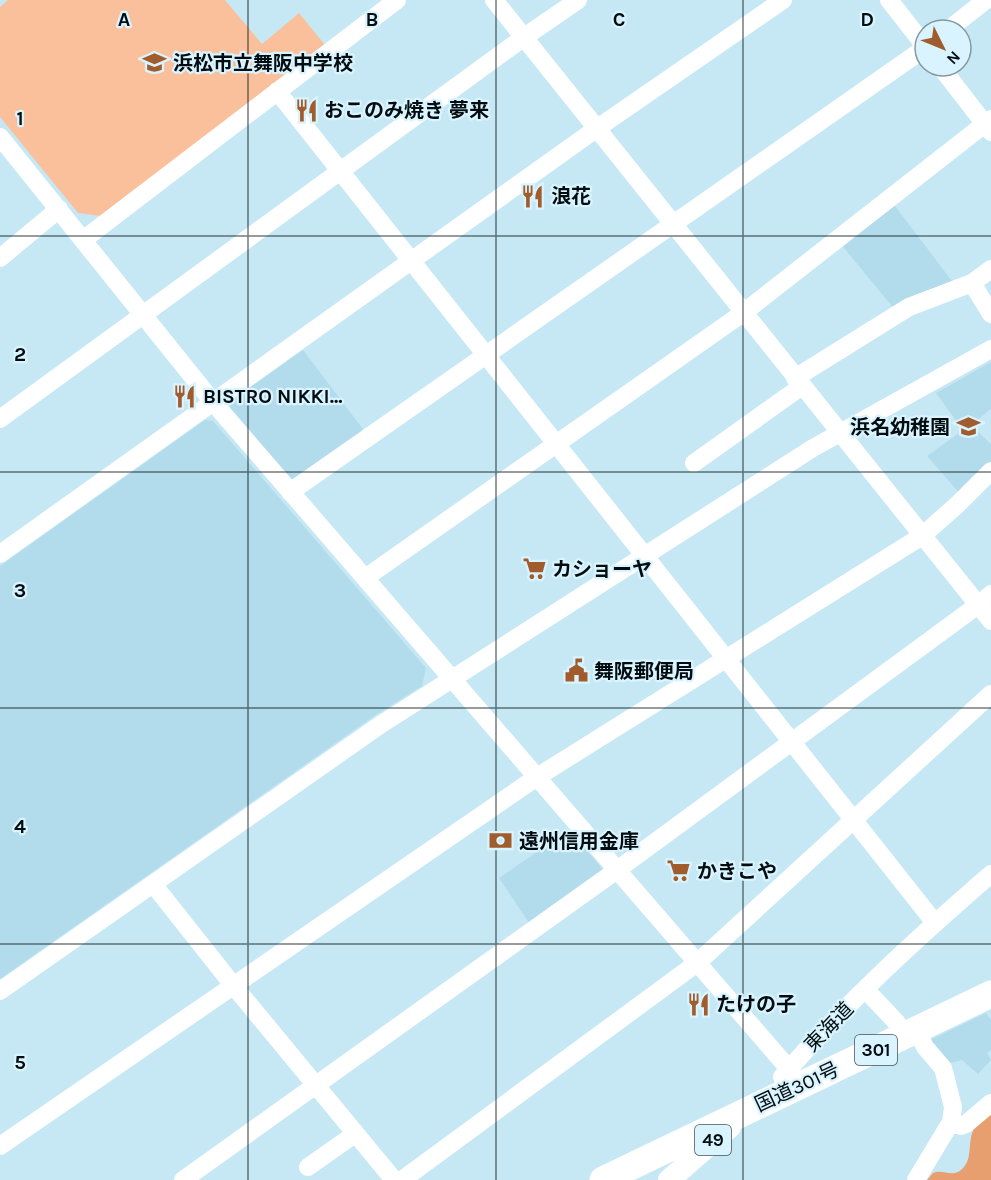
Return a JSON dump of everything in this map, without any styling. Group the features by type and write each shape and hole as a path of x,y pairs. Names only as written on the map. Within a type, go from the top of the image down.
{"highway":[{"name":"国道301号","path":"603,1180 760,1104 793,1078 907,1027 991,994"}],"main road":[{"name":"49","path":"669,1180 715,1138 760,1104"}],"street":[{"path":"83,240 397,0"},
{"path":"494,0 922,536 985,599 991,621"},
{"path":"0,419 578,0"},
{"path":"0,554 596,129 783,0"},
{"path":"889,0 913,31"},
{"path":"963,18 986,0"},
{"path":"290,492 913,55"},
{"path":"365,578 743,313 989,125 950,78"},
{"path":"277,92 935,923"},
{"path":"0,137 213,402 697,963 793,1078"},
{"path":"0,258 58,209"},
{"path":"694,463 799,382 909,308 972,284 991,269"},
{"path":"972,284 991,314"},
{"path":"0,991 380,725 813,448 991,349"},
{"path":"0,1146 537,777 922,536 991,471"},
{"path":"183,1180 617,870 985,599"},
{"path":"402,1180 697,963 991,694"},
{"name":"東海道","path":"793,1078 816,1038 935,923 991,874"},
{"path":"153,884 233,986 394,1180"},
{"path":"866,989 907,1027 943,1068 953,1107 951,1122 916,1180"},
{"path":"951,1122 961,1126 966,1124 991,1103"},
{"path":"308,1167 356,1134"}],"shaded area":[{"name":"浜松市立舞阪中学校","path":"8,0 225,0 262,44 299,13 325,45 101,216 78,213 0,117 0,7"},
{"path":"892,202 955,285 895,310 840,243"},
{"path":"303,350 366,433 295,483 230,408 231,401"},
{"name":"浜名幼稚園","path":"991,362 991,409 971,425 991,444 991,464 961,495 927,456 963,430 936,393"},
{"path":"205,420 213,421 426,668 422,686 374,716 0,979 0,566"},
{"path":"569,830 606,873 531,926 499,878"},
{"path":"986,1013 991,1020 991,1050 987,1053 991,1060 978,1074 962,1060 946,1064 930,1040"},
{"path":"991,1109 991,1180 927,1180 933,1173 956,1173 964,1167 968,1159 974,1128"}],"place":[{"name":"浜松市立舞阪中学校","path":"155,63"},
{"name":"おこのみ焼き 夢来","path":"306,110"},
{"name":"浪花","path":"533,196"},
{"name":"BISTRO NIKKI...","path":"185,396"},
{"name":"浜名幼稚園","path":"968,427"},
{"name":"カショーヤ","path":"534,569"},
{"name":"舞阪郵便局","path":"576,671"},
{"name":"遠州信用金庫","path":"501,841"},
{"name":"かきこや","path":"679,871"},
{"name":"たけの子","path":"698,1004"}]}
